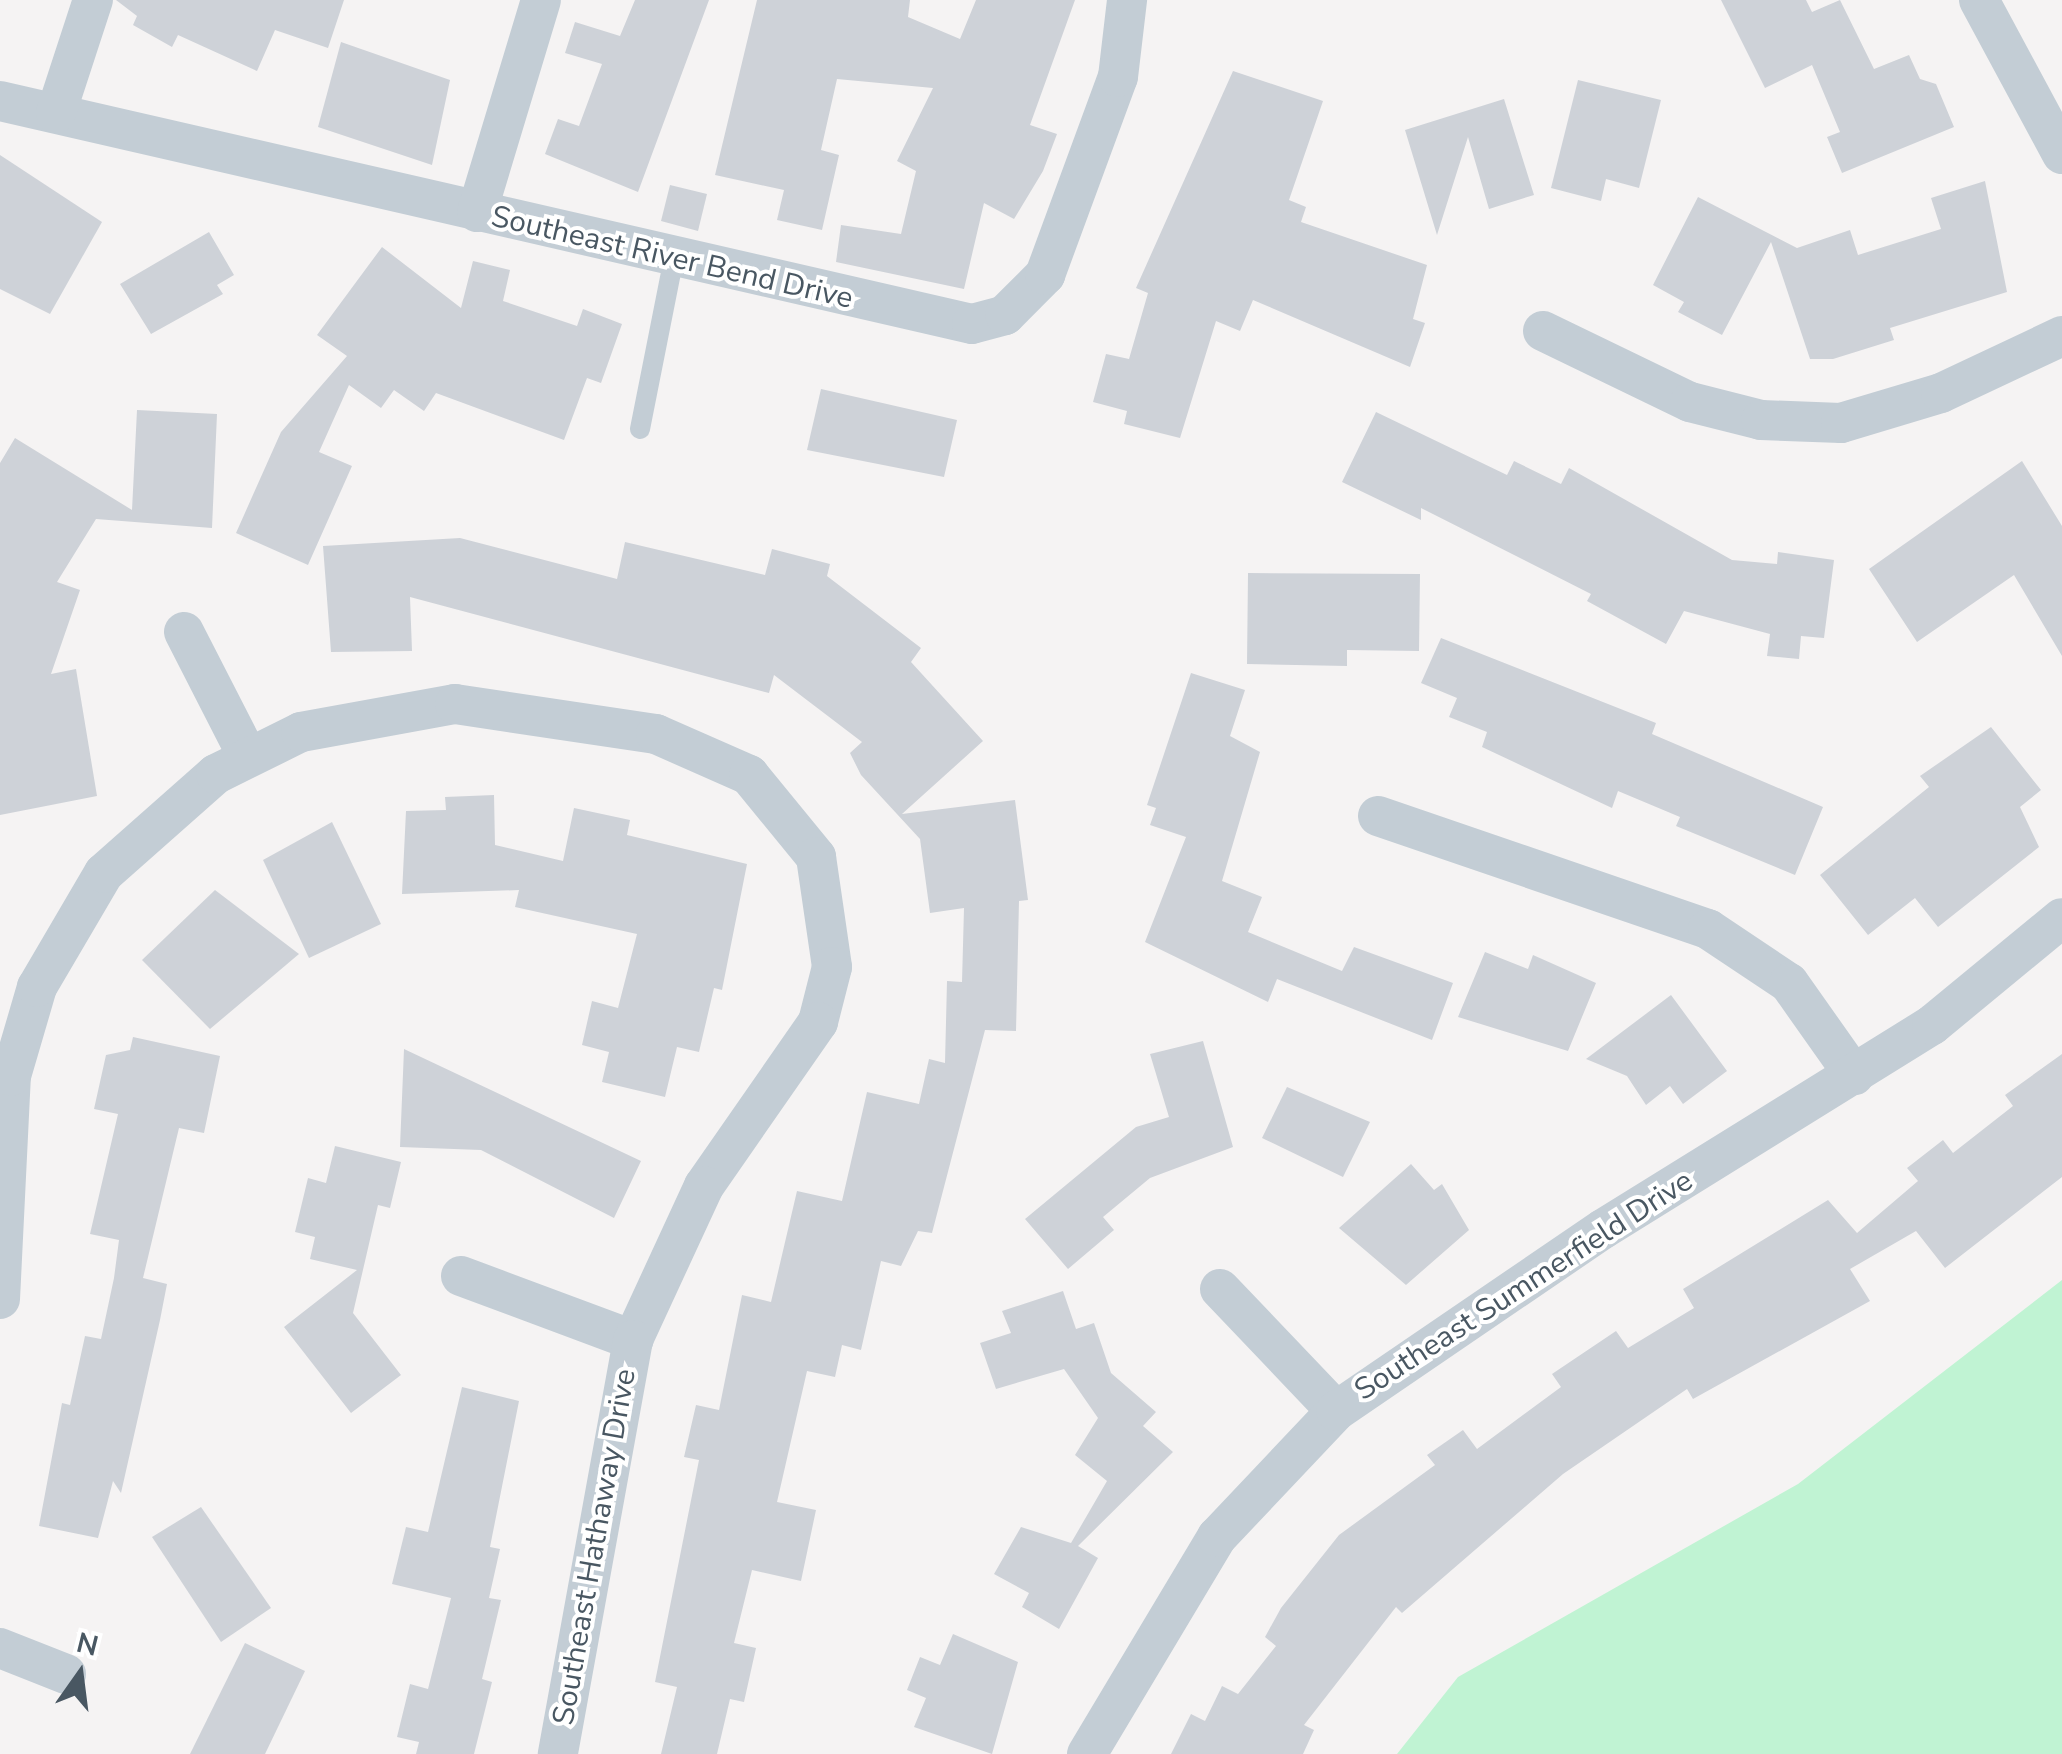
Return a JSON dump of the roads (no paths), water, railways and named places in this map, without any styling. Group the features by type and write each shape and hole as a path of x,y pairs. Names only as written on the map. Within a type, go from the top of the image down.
{"street":[{"path":"56,113 92,0"},
{"path":"477,212 541,0"},
{"name":"Southeast River Bend Drive","path":"0,101 958,324 1005,315 1045,275 1118,77 1127,0"},
{"path":"1979,0 2062,154"},
{"path":"1542,331 1690,402 1761,420 1842,423 1941,393 2062,336"},
{"path":"184,632 247,755"},
{"name":"Southeast Hathaway Drive","path":"0,1299 12,1076 37,987 104,873 160,816 247,755 380,712 480,704 687,745 750,775 788,812 816,857 833,930 818,1022 704,1186 633,1340 558,1754"},
{"path":"1378,816 1708,929 1789,983 1854,1074"},
{"name":"Southeast Summerfield Drive","path":"1087,1754 1217,1537 1336,1411 1603,1229 1932,1025 2062,918"},
{"name":"Southeast Hathaway Drive","path":"461,1276 633,1340"},
{"path":"1220,1289 1336,1411"},
{"path":"0,1648 66,1674"}],"lane":[{"path":"640,428 674,258"}]}
